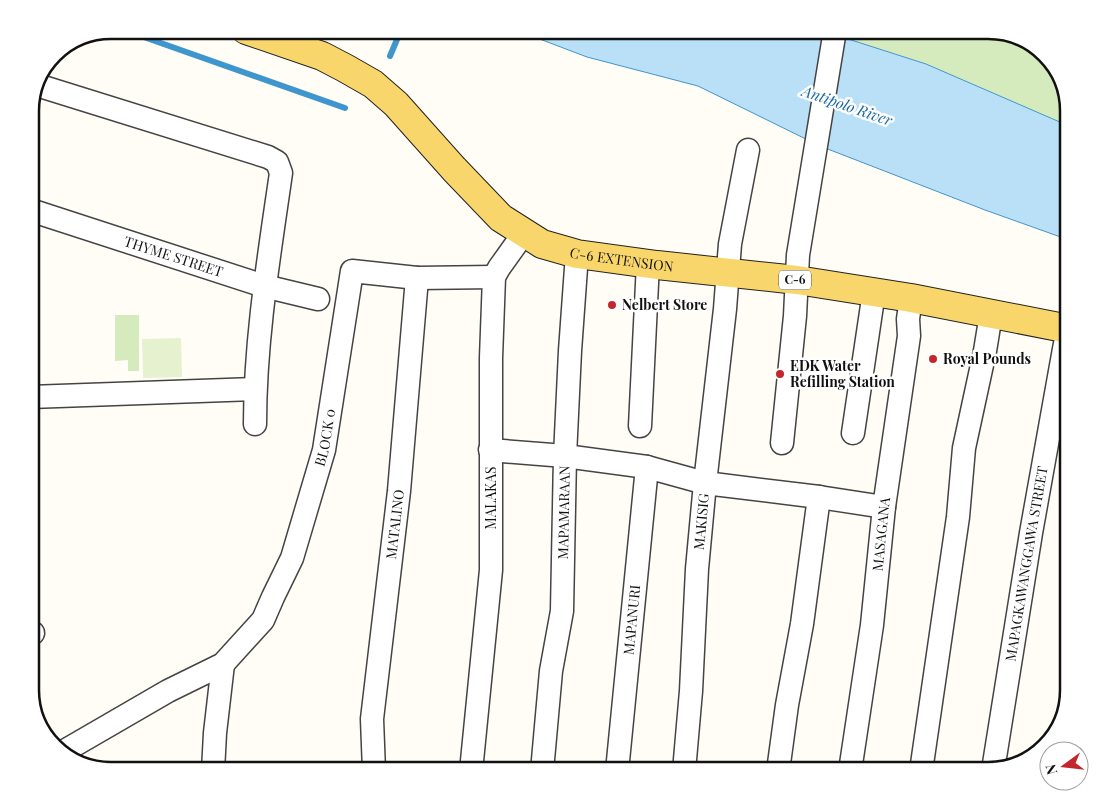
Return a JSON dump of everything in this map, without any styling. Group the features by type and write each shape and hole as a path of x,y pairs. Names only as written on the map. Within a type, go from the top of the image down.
{"main road":[{"name":"C-6 EXTENSION","path":"272,39 322,56 373,84 396,104 501,218 542,244 577,254 797,280 874,292 1060,327"}],"street":[{"path":"782,443 795,316 798,255 833,39"},
{"path":"43,87 268,157 277,162 281,173 264,286 255,389 255,424"},
{"name":"MAKISIG","path":"685,762 691,691 697,569 705,482 725,309 730,244 748,150"},
{"name":"THYME STREET","path":"39,213 264,286 318,299"},
{"path":"417,278 494,277 524,234"},
{"name":"MAPAMARAAN","path":"543,762 550,670 562,611 565,456 577,254"},
{"path":"640,426 648,263"},
{"name":"BLOCK 0","path":"223,664 263,620 292,558 324,450 352,272 417,278"},
{"name":"MALAKAS","path":"472,762 491,570 490,450 494,277"},
{"name":"MATALINO","path":"374,762 372,719 399,491 417,278"},
{"path":"853,432 874,292"},
{"name":"MASAGANA","path":"851,762 872,625 884,507 909,336 908,319 911,298"},
{"path":"922,762 958,515 964,448 991,314"},
{"name":"MAPAGKAWANGGAWA STREET","path":"993,762 1060,370"},
{"path":"39,397 255,389"},
{"path":"490,450 565,456 647,467 705,482 884,507"},
{"name":"MAPANURI","path":"617,762 647,467"},
{"path":"779,762 786,705 802,624 819,497"},
{"path":"68,748 168,691 223,664"},
{"path":"213,762 223,664"}],"green space":[{"path":"848,39 988,39 1002,40 1024,48 1039,60 1053,79 1060,102 1060,122 926,64"},
{"path":"115,315 139,315 139,371 128,371 128,360 115,361"},
{"path":"181,338 182,377 143,378 142,339"}],"water":[{"name":"Antipolo River","path":"540,39 848,39 926,64 1060,122 1060,237 820,146 698,86 587,57"}],"waterway":[{"path":"150,39 345,108"},
{"path":"390,56 397,39"}],"place":[{"name":"Nelbert Store","path":"612,305"},
{"name":"Royal Pounds","path":"933,359"},
{"name":"EDK Water Refilling Station","path":"780,374"}]}
